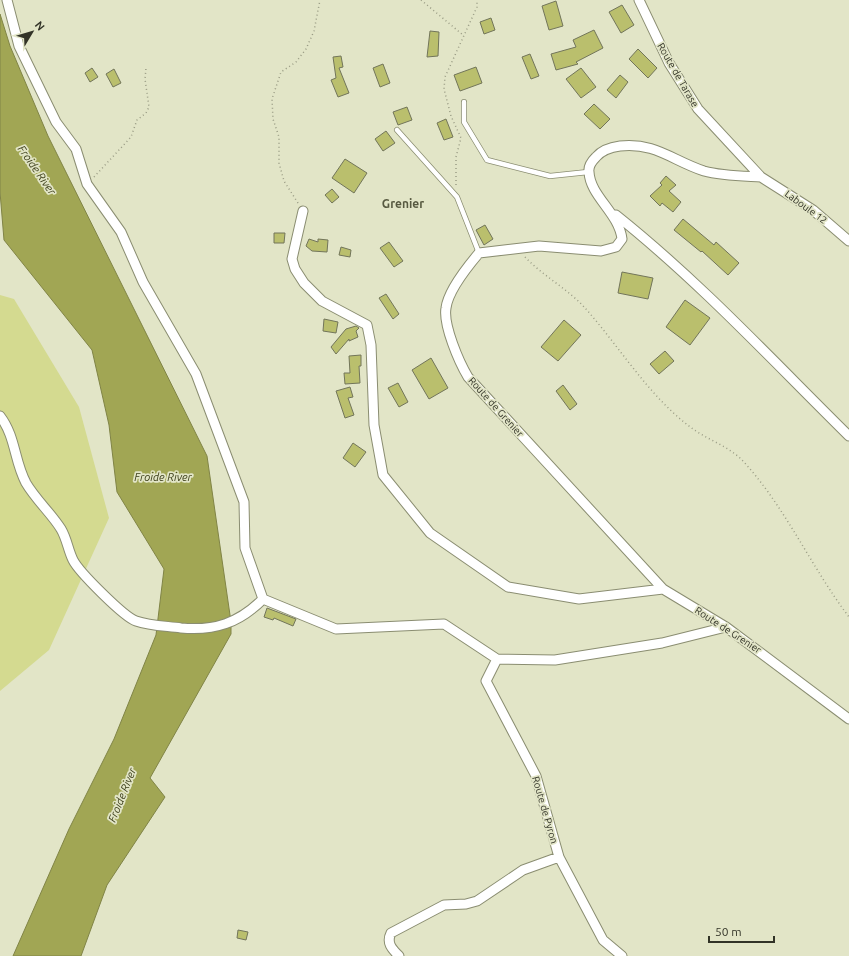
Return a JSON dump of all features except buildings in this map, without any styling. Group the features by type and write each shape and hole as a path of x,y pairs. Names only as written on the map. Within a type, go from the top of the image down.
{"street":[{"path":"7,0 19,46 56,122 76,149 87,184 121,232 143,282 196,374 244,502 245,548 263,599 336,629 444,624 497,659 555,660 662,643 726,627"},
{"name":"Route de Tarase","path":"639,0 669,62 698,109 761,177"},
{"path":"479,253 501,252 518,248 539,246 602,252 616,247 622,239 621,232 618,224 591,184 588,172 590,163 599,153 612,147 627,145 646,146 704,171 730,175 761,177"},
{"name":"Laboule 12","path":"761,177 813,210 849,241"},
{"path":"608,209 661,251 736,322 849,436"},
{"path":"303,211 292,258 295,269 304,283 322,301 368,325 371,345 374,425 383,474 430,533 508,587 579,599 663,589"},
{"name":"Route de Grenier","path":"479,253 462,275 446,307 446,318 459,361 468,377 663,589 726,627 849,719"},
{"path":"0,416 9,427 17,458 26,483 61,529 74,562 115,607 135,621 200,629 231,622 250,612 263,599"},
{"name":"Route de Pyron","path":"497,659 486,681 536,776 559,857 603,940 622,956"},
{"path":"399,956 390,947 388,938 391,933 444,905 466,904 477,901 523,870 559,857"}],"lane":[{"path":"464,102 464,122 487,160 550,176 588,172"},
{"path":"397,130 457,197 479,253"}],"path":[{"path":"303,211 284,181 279,163 278,137 273,119 272,99 281,72 296,62 306,49 314,31 320,0"},
{"path":"421,0 463,35"},
{"path":"457,197 456,157 461,138 451,116 444,89 445,78 463,35 477,7 477,0"},
{"path":"87,184 131,137 137,120 146,114 149,107 145,79 146,68"},
{"path":"518,248 527,259 584,307 661,400 689,426 719,443 741,459 762,486 814,567 849,617"}],"shaded area":[{"path":"0,295 14,299 79,407 109,518 49,650 0,691"}],"water":[{"name":"Froide River","path":"0,14 10,46 48,136 207,456 231,622 231,634 150,778 165,797 107,885 81,956 13,956 69,829 114,739 156,635 164,569 117,492 109,425 92,350 4,240 0,192"}],"district":[{"name":"Grenier","path":"403,203"}]}
